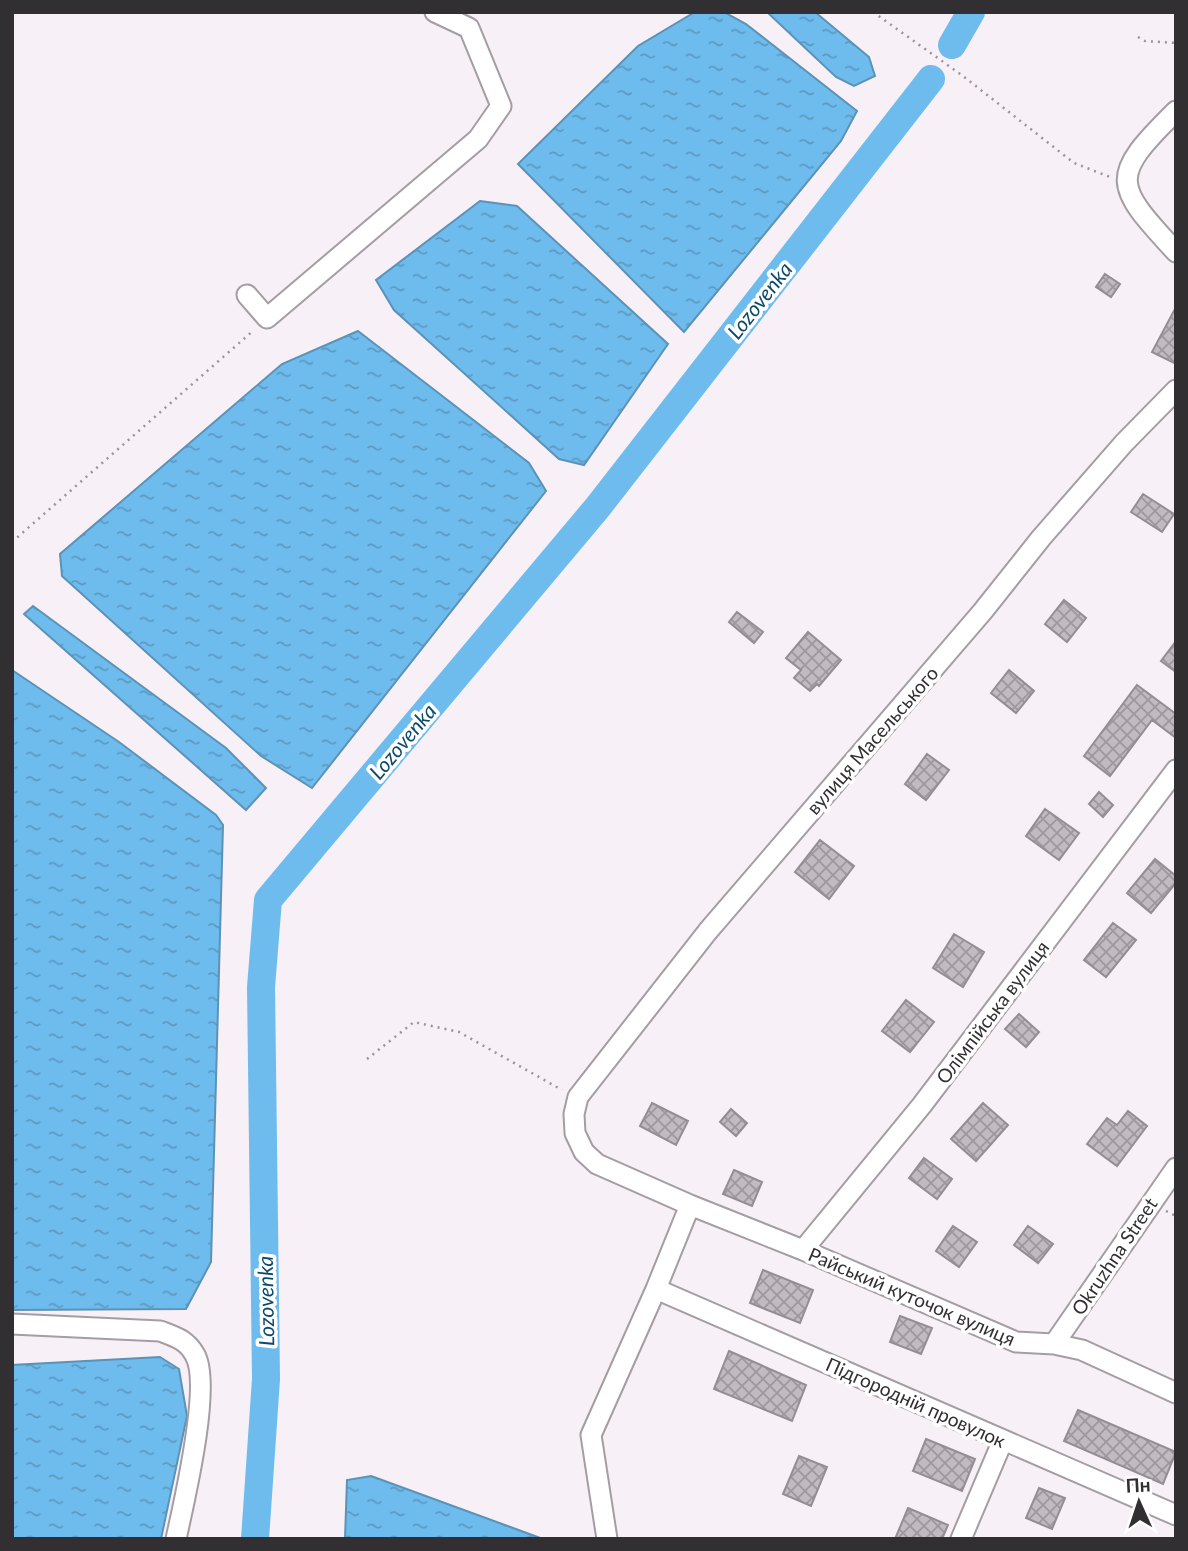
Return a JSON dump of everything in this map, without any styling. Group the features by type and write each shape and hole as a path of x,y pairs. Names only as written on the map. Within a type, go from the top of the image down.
{"street":[{"path":"247,295 267,318 478,139 501,106 469,28 435,12"},
{"path":"1176,111 1142,144 1126,173 1126,186 1130,197 1176,252"},
{"name":"вулиця Масельського","path":"578,1097 708,931 983,611 1041,538 1124,443 1176,390"},
{"name":"Олімпійська вулиця","path":"803,1250 922,1105 1176,769"},
{"name":"Райський куточок вулиця","path":"578,1097 574,1114 575,1133 584,1152 597,1164 1016,1342 1054,1344 1082,1350 1176,1393"},
{"name":"Okruzhna Street","path":"1054,1344 1176,1168"},
{"path":"607,1539 591,1435 690,1205"},
{"name":"Підгородній провулок","path":"656,1289 1176,1515"},
{"path":"12,1324 160,1331 184,1340 197,1357 202,1381 192,1460 176,1539"},
{"path":"961,1539 1003,1440"}],"path":[{"path":"873,12 963,76 1074,163 1126,186"},
{"path":"1138,37 1145,41 1176,43"},
{"path":"12,542 267,318"},
{"path":"367,1059 414,1022 459,1032 578,1097"}],"water":[{"path":"695,12 724,12 746,24 857,111 841,141 684,332 518,164 638,46"},
{"path":"767,12 815,12 869,57 875,76 854,86 836,77"},
{"path":"480,201 517,206 668,344 584,465 559,459 394,310 376,280"},
{"path":"358,331 529,463 546,491 312,788 261,756 62,576 60,554 282,364"},
{"path":"33,606 226,748 266,788 246,810 24,614"},
{"path":"12,670 119,742 216,815 223,825 211,1262 186,1309 12,1310"},
{"path":"160,1357 179,1369 187,1416 161,1539 12,1539 12,1365"},
{"path":"371,1476 543,1539 345,1539 347,1480"}],"building":[{"path":"1105,274 1120,284 1111,297 1096,287"},
{"path":"1176,307 1176,364 1152,352"},
{"path":"1143,494 1174,514 1162,532 1131,512"},
{"path":"1064,600 1086,618 1067,642 1045,624"},
{"path":"737,612 763,632 754,643 729,622"},
{"path":"808,632 841,660 819,686 817,684 810,691 794,678 801,670 786,658"},
{"path":"1176,641 1176,672 1161,661"},
{"path":"1009,670 1034,691 1016,713 991,693"},
{"path":"1137,685 1176,714 1176,738 1152,720 1110,776 1084,756"},
{"path":"927,754 949,770 926,800 905,784"},
{"path":"1099,792 1113,805 1103,817 1089,804"},
{"path":"1045,809 1079,833 1059,860 1026,836"},
{"path":"820,840 854,866 829,899 795,872"},
{"path":"1155,859 1176,876 1176,883 1151,913 1127,893"},
{"path":"1113,923 1136,940 1106,977 1084,960"},
{"path":"954,934 984,952 963,987 933,968"},
{"path":"906,1000 934,1022 910,1052 882,1031"},
{"path":"1019,1014 1039,1032 1026,1047 1005,1029"},
{"path":"652,1103 688,1121 676,1145 640,1126"},
{"path":"983,1103 1008,1125 976,1161 951,1139"},
{"path":"731,1109 747,1123 736,1136 720,1122"},
{"path":"1128,1111 1147,1126 1117,1166 1087,1144 1107,1118 1117,1125"},
{"path":"924,1158 952,1179 937,1199 909,1178"},
{"path":"734,1170 762,1182 752,1206 723,1194"},
{"path":"953,1226 977,1242 959,1267 936,1251"},
{"path":"1028,1226 1053,1244 1038,1263 1014,1245"},
{"path":"763,1270 813,1290 800,1323 750,1303"},
{"path":"900,1316 932,1328 921,1354 890,1342"},
{"path":"729,1351 806,1385 792,1421 714,1389"},
{"path":"1078,1410 1176,1452 1163,1484 1064,1441"},
{"path":"926,1439 975,1459 962,1491 913,1471"},
{"path":"799,1456 827,1467 811,1506 783,1494"},
{"path":"1039,1488 1065,1498 1052,1529 1026,1518"},
{"path":"908,1508 948,1525 942,1539 895,1539"}],"waterway":[{"name":"Lozovenka","path":"952,45 971,12"},
{"name":"Lozovenka","path":"255,1539 266,1379 261,987 268,900 597,508 931,79"}]}
